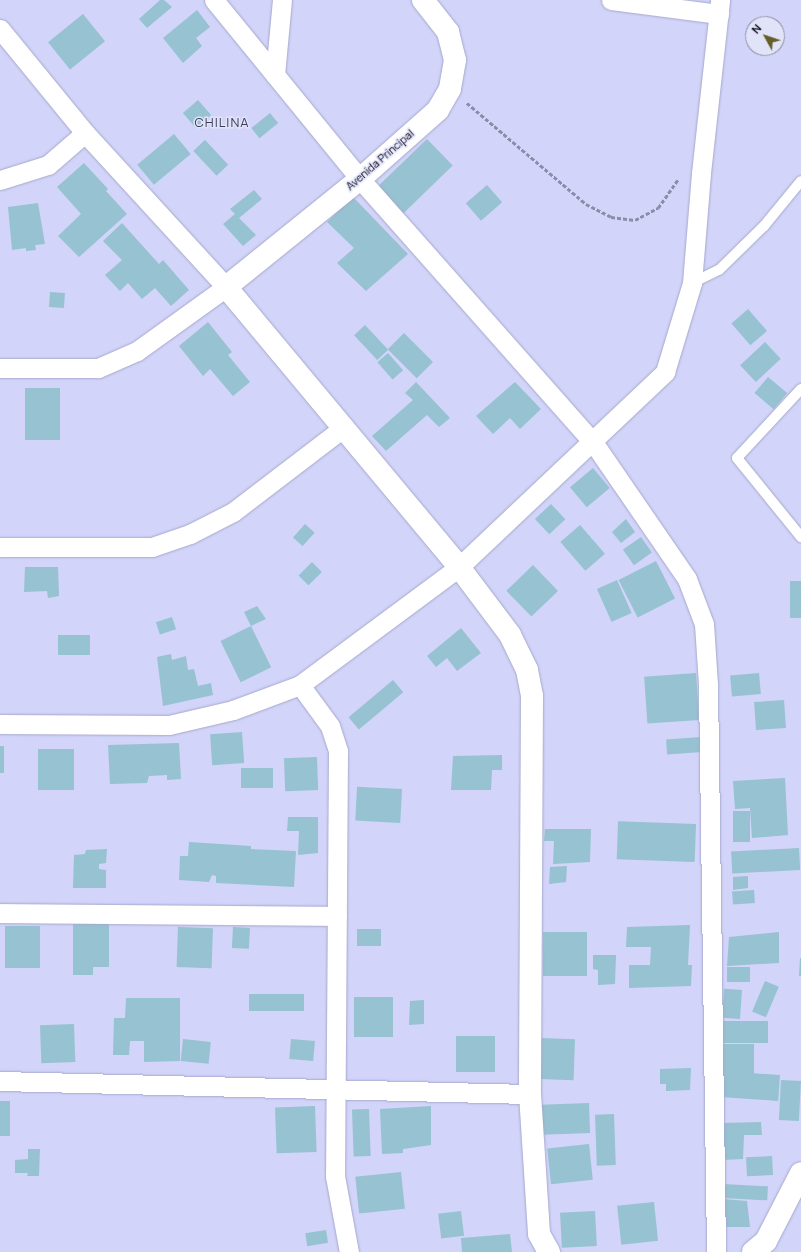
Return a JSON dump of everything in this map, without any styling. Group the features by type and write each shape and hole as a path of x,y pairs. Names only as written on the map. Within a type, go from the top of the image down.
{"street":[{"path":"214,0 360,178 593,442 687,579 704,624 708,685 716,1252"},
{"path":"275,75 282,0"},
{"name":"Avenida Principal","path":"226,287 360,178 438,110 450,89 455,60 448,32 423,0"},
{"path":"0,724 169,726 233,710 300,685 459,567 593,442 665,372 692,283 719,7 611,0"},
{"path":"0,30 85,133 226,287 344,427 459,567 510,635 527,670 532,696 530,1094 539,1234 549,1252"},
{"path":"0,180 48,165 85,133"},
{"path":"0,368 98,368 137,351 226,287"},
{"path":"0,547 152,547 190,534 233,512 344,427"},
{"path":"300,685 330,726 338,751 335,1176 349,1252"},
{"path":"0,913 337,916"},
{"path":"0,1081 530,1094"},
{"path":"753,1252 766,1241 801,1173"}],"lane":[{"path":"692,283 719,270 764,226 801,182"},
{"path":"801,389 737,458 801,537"}],"path":[{"path":"450,89 586,204 611,217 635,220 658,208 682,174 702,173"}],"building":[{"path":"160,0 164,0 172,7 147,28 139,19"},
{"path":"197,10 210,27 196,38 202,46 183,63 163,38"},
{"path":"83,14 105,41 70,70 48,42"},
{"path":"198,100 211,115 196,128 183,113"},
{"path":"270,113 278,123 260,138 251,128"},
{"path":"174,134 191,154 154,185 137,165"},
{"path":"427,139 453,166 402,215 376,188"},
{"path":"205,140 228,165 216,176 193,151"},
{"path":"84,163 108,189 106,191 127,214 79,257 58,236 81,214 57,187"},
{"path":"487,185 502,202 481,221 466,203"},
{"path":"254,190 262,199 239,218 256,235 243,246 223,224 235,214 230,209"},
{"path":"353,197 408,254 366,291 337,263 354,248 327,222"},
{"path":"38,203 45,244 35,245 36,250 26,251 26,248 12,250 8,207"},
{"path":"122,223 159,264 163,260 189,290 171,306 155,288 142,299 128,283 120,291 105,275 122,260 103,241"},
{"path":"50,292 65,293 64,308 49,307"},
{"path":"748,309 767,331 750,345 731,323"},
{"path":"208,322 232,352 228,355 250,382 233,396 210,369 203,376 179,346"},
{"path":"365,325 388,350 377,360 354,335"},
{"path":"404,333 433,362 417,378 388,349"},
{"path":"765,342 781,359 756,382 740,365"},
{"path":"388,353 403,370 393,380 377,362"},
{"path":"768,377 787,393 774,409 755,393"},
{"path":"416,382 450,418 439,427 427,415 386,451 372,436 413,400 405,393"},
{"path":"515,382 541,409 520,429 510,418 493,434 476,416"},
{"path":"25,388 60,388 60,440 25,440"},
{"path":"593,468 610,488 587,507 570,487"},
{"path":"551,504 565,519 549,534 535,519"},
{"path":"626,519 635,532 621,543 612,532"},
{"path":"305,524 315,533 303,546 293,537"},
{"path":"580,525 605,554 585,571 560,542"},
{"path":"641,537 652,553 634,565 623,550"},
{"path":"656,561 675,598 638,617 619,580"},
{"path":"312,562 322,572 308,585 299,575"},
{"path":"533,565 558,591 531,617 506,591"},
{"path":"25,567 58,567 59,596 48,598 47,591 24,592"},
{"path":"617,580 632,613 612,622 597,589"},
{"path":"790,581 801,581 801,618 790,618"},
{"path":"257,606 266,619 251,626 244,612"},
{"path":"172,617 176,629 160,635 156,622"},
{"path":"251,626 271,667 241,682 220,641"},
{"path":"461,628 481,653 457,671 447,658 436,667 427,656"},
{"path":"58,635 90,635 90,655 58,655"},
{"path":"171,654 172,660 186,656 188,670 194,669 198,686 211,683 213,695 163,706 157,657"},
{"path":"696,673 699,720 647,724 644,677"},
{"path":"759,673 761,694 732,696 730,676"},
{"path":"393,680 403,692 359,730 349,717"},
{"path":"784,700 786,728 756,730 754,702"},
{"path":"242,732 244,763 212,765 210,734"},
{"path":"701,737 702,752 667,754 666,739"},
{"path":"179,743 181,779 167,780 167,775 149,776 147,783 110,784 108,745"},
{"path":"0,746 4,746 4,773 0,773"},
{"path":"38,749 74,749 74,790 38,790"},
{"path":"502,755 502,770 492,770 491,790 451,790 453,756"},
{"path":"317,757 318,790 285,791 284,758"},
{"path":"241,768 273,768 273,788 241,788"},
{"path":"785,778 788,835 752,838 750,808 735,809 733,781"},
{"path":"357,787 402,789 400,823 355,821"},
{"path":"733,811 750,811 750,842 733,842"},
{"path":"288,817 318,817 318,853 298,855 299,831 287,831"},
{"path":"618,821 696,824 695,862 617,859"},
{"path":"545,829 591,829 590,862 553,864 554,841 544,841"},
{"path":"189,842 251,846 251,849 296,851 294,887 216,883 216,876 212,875 209,882 179,880 180,856 188,856"},
{"path":"799,848 800,870 732,874 731,852"},
{"path":"107,849 106,863 99,864 99,869 106,870 106,888 73,888 74,855 85,854 86,850"},
{"path":"567,866 566,882 549,884 550,867"},
{"path":"748,876 748,888 733,890 733,877"},
{"path":"754,890 755,903 733,905 732,892"},
{"path":"109,923 109,967 93,967 93,975 73,975 73,924"},
{"path":"690,925 688,965 692,965 691,986 629,988 629,965 650,965 651,947 626,947 627,927"},
{"path":"5,926 40,926 40,968 5,968"},
{"path":"178,927 213,928 212,968 177,967"},
{"path":"233,927 250,928 249,949 232,948"},
{"path":"357,929 381,929 381,946 357,946"},
{"path":"543,932 587,932 587,976 543,976"},
{"path":"779,932 779,963 727,966 729,937"},
{"path":"593,955 616,955 615,984 598,985 598,970 593,969"},
{"path":"800,958 801,976 799,976"},
{"path":"727,967 750,967 750,982 727,982"},
{"path":"765,981 779,987 766,1017 752,1011"},
{"path":"724,989 742,990 740,1019 722,1018"},
{"path":"249,994 304,994 304,1011 249,1011"},
{"path":"354,997 393,997 393,1037 354,1037"},
{"path":"126,998 180,998 180,1061 144,1062 144,1041 130,1041 129,1055 113,1055 114,1018 125,1018"},
{"path":"424,1000 424,1024 409,1025 410,1001"},
{"path":"722,1021 768,1021 768,1043 722,1043"},
{"path":"74,1024 75,1062 41,1063 40,1025"},
{"path":"456,1036 495,1036 495,1072 456,1072"},
{"path":"541,1038 575,1039 574,1080 540,1079"},
{"path":"183,1039 211,1042 209,1064 181,1061"},
{"path":"291,1039 315,1041 313,1061 289,1059"},
{"path":"722,1044 754,1044 754,1075 722,1075"},
{"path":"691,1068 690,1090 666,1091 666,1084 660,1084 660,1069"},
{"path":"722,1071 780,1075 778,1101 720,1097"},
{"path":"781,1080 801,1081 799,1121 779,1120"},
{"path":"0,1101 10,1101 10,1136 0,1136"},
{"path":"589,1103 590,1133 542,1135 541,1105"},
{"path":"315,1106 317,1152 277,1153 275,1107"},
{"path":"431,1106 431,1145 403,1149 403,1153 382,1154 380,1109"},
{"path":"369,1109 371,1156 354,1157 352,1110"},
{"path":"614,1114 616,1165 597,1166 595,1115"},
{"path":"761,1122 762,1135 744,1135 743,1159 722,1160 723,1123"},
{"path":"589,1144 593,1180 551,1184 547,1148"},
{"path":"28,1149 40,1149 39,1176 27,1176 28,1173 15,1173 15,1160 28,1159"},
{"path":"772,1156 773,1175 747,1176 746,1157"},
{"path":"401,1172 405,1209 359,1214 355,1177"},
{"path":"723,1184 768,1186 767,1200 722,1198"},
{"path":"723,1199 747,1201 750,1227 725,1227"},
{"path":"654,1202 658,1241 621,1245 617,1206"},
{"path":"461,1211 464,1236 441,1239 438,1214"},
{"path":"595,1211 597,1246 562,1248 560,1213"},
{"path":"326,1230 328,1243 307,1246 305,1233"},
{"path":"510,1234 512,1252 462,1252 461,1238"}],"district":[{"name":"CHILINA","path":"222,122"}]}
